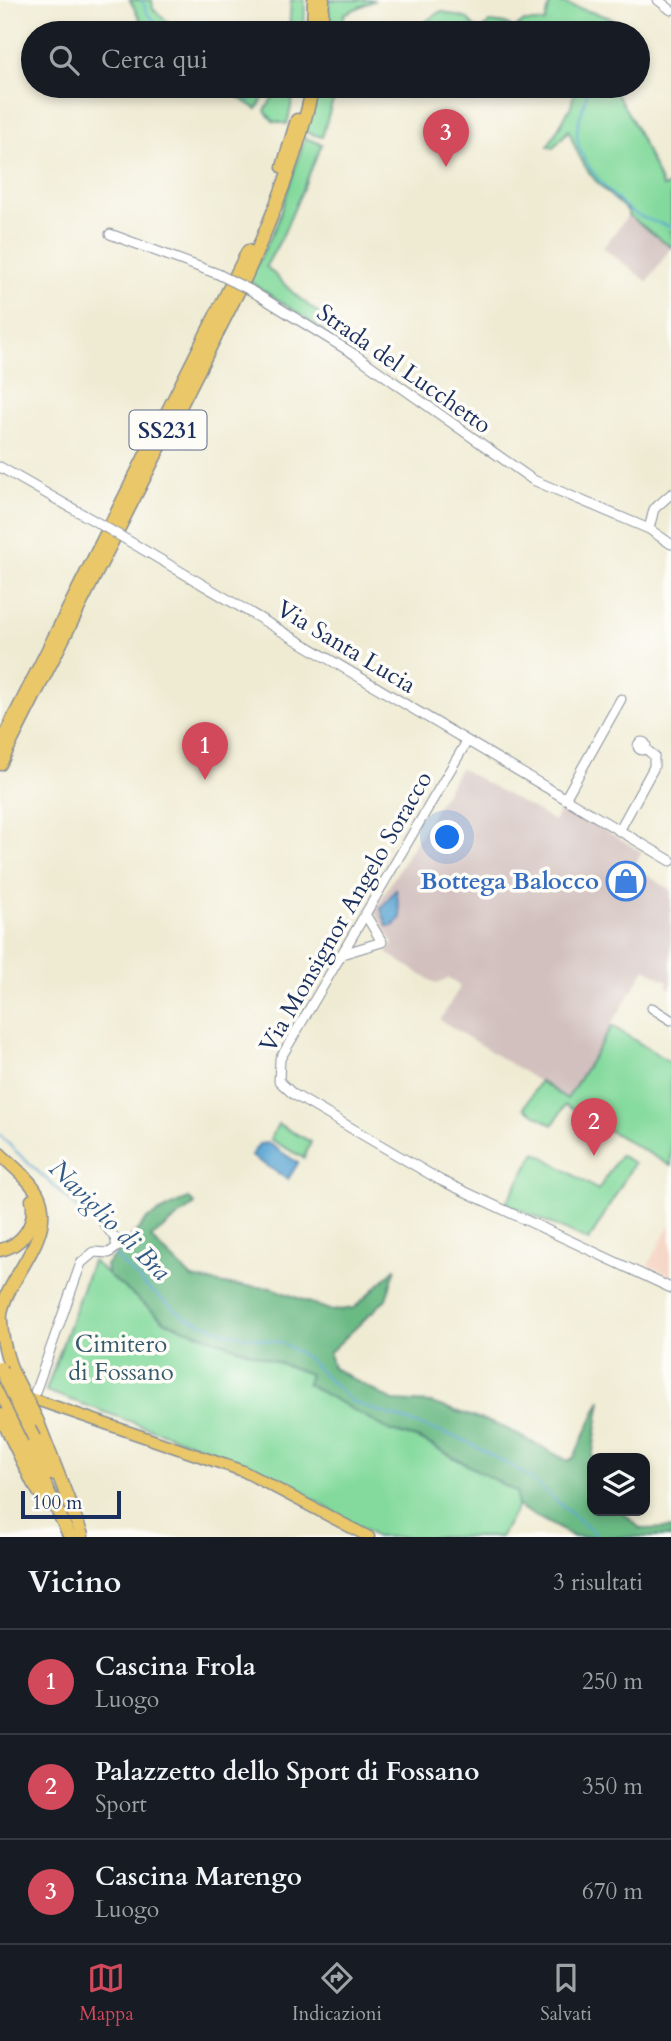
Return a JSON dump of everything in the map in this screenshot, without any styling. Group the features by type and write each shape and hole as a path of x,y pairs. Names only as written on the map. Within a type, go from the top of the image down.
{"highway":[{"path":"313,21 314,0"},
{"path":"322,21 323,0"},
{"name":"SS231","path":"0,745 266,212 286,156 301,98"},
{"name":"SS231","path":"0,764 247,274 293,163 310,98"},
{"path":"0,1154 30,1184 41,1204 39,1233 7,1294 0,1315 6,1369 76,1536"},
{"path":"0,1250 9,1248 23,1237 31,1224 34,1210 32,1198 13,1167"},
{"path":"6,1369 37,1420 76,1536"},
{"path":"0,1389 33,1459 76,1536"},
{"path":"0,1415 33,1483 76,1536"}],"main road":[{"path":"0,1389 243,1471 369,1537"}],"street":[{"path":"657,0 671,10"},
{"name":"Strada del Lucchetto","path":"110,234 218,274 250,290 357,356 533,480 649,529 671,544"},
{"name":"Via Santa Lucia","path":"0,467 671,862"},
{"path":"649,529 654,509 671,494"},
{"path":"565,799 621,699"},
{"name":"Via Monsignor Angelo Soracco","path":"466,743 279,1059 277,1076 283,1087 440,1180 671,1288"},
{"path":"619,831 654,767 654,756 645,748"},
{"path":"342,954 382,942 365,914"},
{"path":"652,1008 671,1020"},
{"path":"33,1398 81,1263 94,1252 113,1250 115,1238 102,1221"}],"shaded area":[{"path":"628,215 671,247 648,282 603,248"},
{"path":"460,768 554,821 563,806 642,852 633,867 671,890 671,989 667,986 668,982 645,969 567,1099 440,1020 460,987 449,978 436,984 387,953 393,942 374,911"},
{"path":"671,1224 671,1275 648,1265"}],"green space":[{"path":"130,0 152,0 153,9 166,21 141,21"},
{"path":"291,0 305,0 304,21 290,21"},
{"path":"329,0 375,0 344,14 344,21 327,21"},
{"path":"551,0 615,21 545,21"},
{"path":"441,11 470,21 426,21"},
{"path":"240,98 263,98 257,109"},
{"path":"272,98 293,98 287,124 273,121 265,111"},
{"path":"313,98 336,98 332,103 322,137 305,132"},
{"path":"573,98 619,98 663,187 671,185 671,247 628,215 628,211 591,175 569,130 553,148 548,146"},
{"path":"305,138 322,144 282,237 266,266 294,294 350,338 346,345 249,281 276,226"},
{"path":"612,1026 671,1063 671,1166 565,1105 553,1125 524,1108 540,1081 567,1099"},
{"path":"278,1124 311,1142 304,1158 270,1139"},
{"path":"536,1152 598,1190 620,1155 634,1163 589,1241 506,1203"},
{"path":"188,1198 195,1204 151,1238 192,1278 230,1285 271,1288 332,1311 354,1308 396,1268 386,1299 329,1353 333,1368 393,1401 431,1403 501,1426 568,1461 574,1457 601,1400 593,1453 587,1453 587,1516 627,1516 641,1529 671,1528 671,1537 574,1537 517,1506 517,1492 420,1439 391,1431 307,1384 310,1374 166,1322 107,1274 106,1265 148,1218"},
{"name":"Cimitero di Fossano","path":"92,1261 166,1322 310,1374 307,1384 391,1431 420,1439 517,1492 517,1508 500,1537 376,1537 304,1494 232,1458 46,1391"}],"water":[{"path":"396,889 401,918 393,926 387,926 381,909"},
{"path":"268,1143 298,1163 288,1179 251,1156 259,1144"}],"waterway":[{"path":"142,0 147,13 154,21"},
{"path":"586,98 577,133 578,143 588,165 604,186 631,211 645,219 671,227"},
{"name":"Naviglio di Bra","path":"0,1135 90,1220 110,1247"},
{"name":"Naviglio di Bra","path":"114,1255 149,1289 185,1317 229,1333 282,1343 306,1357 352,1402 464,1440 525,1474 599,1537"}],"place":[{"name":"Cascina Marengo","path":"446,167"},
{"name":"Cascina Frola","path":"205,780"},
{"name":"Bottega Balocco","path":"626,881"},
{"name":"Palazzetto dello Sport di Fossano","path":"594,1156"}]}
